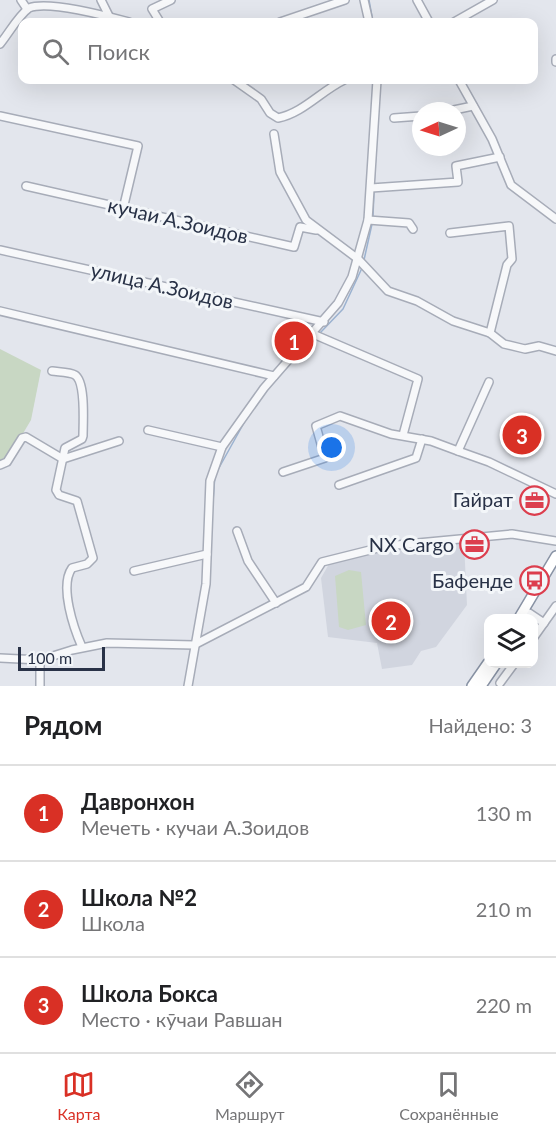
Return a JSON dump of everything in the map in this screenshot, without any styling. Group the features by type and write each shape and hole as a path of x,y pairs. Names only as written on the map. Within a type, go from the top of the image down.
{"highway":[{"path":"521,614 556,556"},
{"path":"528,614 556,566"},
{"path":"472,686 485,668"},
{"path":"481,686 493,668"}],"street":[{"path":"21,0 27,9"},
{"path":"101,0 110,18"},
{"path":"158,18 152,9 170,0"},
{"path":"292,18 345,0"},
{"path":"364,0 368,18"},
{"path":"417,0 427,18"},
{"path":"461,18 490,1"},
{"path":"20,18 27,9 37,3 52,2 110,18"},
{"path":"0,44 18,21"},
{"path":"240,84 261,99 270,113 278,118 292,115 327,87 334,84"},
{"path":"188,686 206,584 210,481 222,447 274,376 316,335 338,303 361,262 373,188 377,84"},
{"path":"461,84 500,157 511,185 556,219"},
{"path":"466,107 473,106"},
{"path":"0,116 138,146 123,208"},
{"path":"394,118 412,117"},
{"path":"274,134 280,172 306,220 316,230 361,262 388,291 417,301 453,321 490,333 504,344 525,349 539,346 556,351"},
{"path":"373,188 458,182 456,166 500,157"},
{"name":"кучаи А.Зоидов","path":"26,186 294,247 300,227 316,230"},
{"path":"368,220 409,223 413,230"},
{"path":"450,233 509,226 512,259 507,265 490,333"},
{"name":"улица А.Зоидов","path":"0,250 324,322"},
{"path":"0,311 274,376"},
{"path":"316,335 418,379 403,435"},
{"path":"52,371 75,375 80,381 82,395 83,436 78,442 67,446 57,493 77,501 93,558 91,562 72,568 68,576 70,613 82,647"},
{"path":"458,451 489,382"},
{"path":"283,472 325,458 316,426 340,416 390,434 422,439 489,462 556,494"},
{"path":"148,430 222,447"},
{"path":"0,465 7,462 20,441 26,437 63,459 119,441"},
{"path":"339,484 416,458 422,439"},
{"path":"237,531 248,561 276,603"},
{"path":"0,658 40,660 82,647 107,643 194,645 306,587 322,562 386,546 512,534 556,541"},
{"path":"134,571 207,554"},
{"path":"538,631 556,606"},
{"path":"538,621 544,623"},
{"path":"40,660 40,686"},
{"path":"500,683 509,668"}],"shaded area":[{"path":"464,542 467,605 436,647 421,651 412,665 382,669 377,643 328,637 321,578 329,564 394,547"}],"green space":[{"path":"0,349 41,370 31,420 6,462 0,464"},
{"path":"349,570 361,572 366,625 348,630 339,627 335,576"}],"waterway":[{"path":"369,0 372,18"},
{"path":"374,186 380,84"},
{"path":"373,216 374,191"},
{"path":"364,260 372,224"},
{"path":"320,333 343,309 362,268"},
{"path":"288,365 315,339"},
{"path":"213,501 215,475 245,421"}],"place":[{"name":"Давронхон","path":"294,341"},
{"name":"Школа Бокса","path":"522,435"},
{"name":"Гайрат","path":"534,500"},
{"name":"NX Cargo","path":"475,545"},
{"name":"Бафенде","path":"534,581"},
{"name":"Школа №2","path":"391,621"}]}
